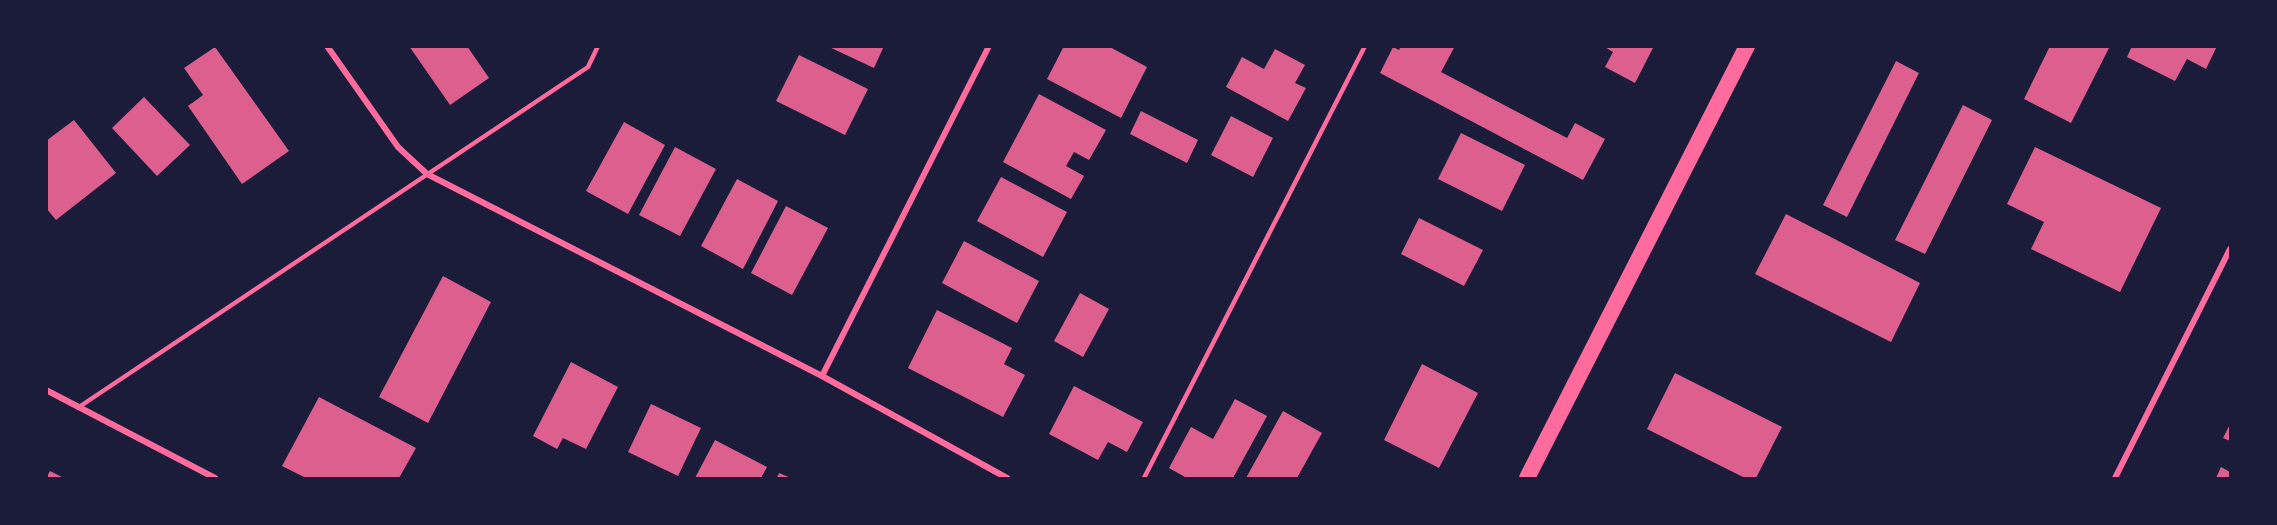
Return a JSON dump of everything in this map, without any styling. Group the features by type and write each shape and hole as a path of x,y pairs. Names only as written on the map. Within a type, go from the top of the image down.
{"highway":[{"path":"1527,478 1747,46"}],"street":[{"path":"327,46 398,147 427,174 822,376 1007,478"},
{"path":"822,376 988,46"},
{"path":"2115,478 2230,249"},
{"path":"46,390 215,478"}],"lane":[{"path":"79,407 588,67 598,46"},
{"path":"1144,478 1365,46"}],"building":[{"path":"409,46 467,46 489,78 450,105"},
{"path":"827,46 884,46 874,68"},
{"path":"1064,46 1108,46 1147,67 1121,118 1047,79"},
{"path":"1401,46 1455,46 1441,72 1567,138 1575,123 1605,139 1583,180 1380,73 1393,47 1399,50"},
{"path":"1603,46 1654,46 1635,83 1605,67 1613,52"},
{"path":"2050,46 2110,46 2071,123 2024,99"},
{"path":"2132,46 2217,46 2206,69 2187,59 2175,81 2127,57"},
{"path":"215,47 289,151 242,184 188,106 203,95 184,68"},
{"path":"1275,49 1305,65 1295,83 1306,88 1288,121 1226,87 1242,57 1264,69"},
{"path":"799,55 868,89 845,135 776,101"},
{"path":"1896,61 1919,73 1847,217 1823,205"},
{"path":"1039,94 1106,130 1089,160 1074,152 1066,166 1084,176 1071,199 1003,162"},
{"path":"144,97 190,145 157,176 112,128"},
{"path":"1963,105 1992,120 1925,254 1895,240"},
{"path":"1141,111 1198,140 1187,163 1130,134"},
{"path":"1231,116 1273,138 1253,177 1211,155"},
{"path":"74,120 116,173 56,220 46,208 46,141"},
{"path":"624,122 665,145 628,214 586,191"},
{"path":"1461,133 1525,165 1502,211 1438,179"},
{"path":"675,147 716,169 680,236 639,215"},
{"path":"2035,147 2161,208 2120,292 2031,249 2044,222 2007,204"},
{"path":"1001,177 1067,212 1043,257 977,221"},
{"path":"737,179 778,201 743,269 701,246"},
{"path":"786,206 828,228 792,295 751,273"},
{"path":"1786,214 1920,283 1891,342 1755,274"},
{"path":"1419,218 1483,250 1464,286 1401,254"},
{"path":"964,241 1039,281 1017,323 942,283"},
{"path":"443,276 491,302 428,423 379,397"},
{"path":"1080,293 1109,309 1083,357 1054,341"},
{"path":"937,310 1012,348 1004,364 1025,375 1003,417 908,368"},
{"path":"571,362 618,387 586,449 563,438 557,449 533,436"},
{"path":"1422,364 1478,393 1439,468 1384,440"},
{"path":"1675,373 1782,427 1756,478 1745,478 1647,429"},
{"path":"1074,386 1143,422 1127,452 1108,442 1098,460 1049,434"},
{"path":"319,397 416,448 399,478 306,478 282,466"},
{"path":"1235,399 1267,416 1233,478 1184,478 1169,468 1191,427 1213,439"},
{"path":"651,404 701,428 678,476 628,452"},
{"path":"1283,411 1322,433 1297,478 1246,478"},
{"path":"2230,424 2230,441 2223,438"},
{"path":"715,440 767,467 761,478 695,478"},
{"path":"2221,467 2230,472 2230,478 2216,478"},
{"path":"50,471 64,478 46,478"},
{"path":"779,473 791,478 777,478"}]}
